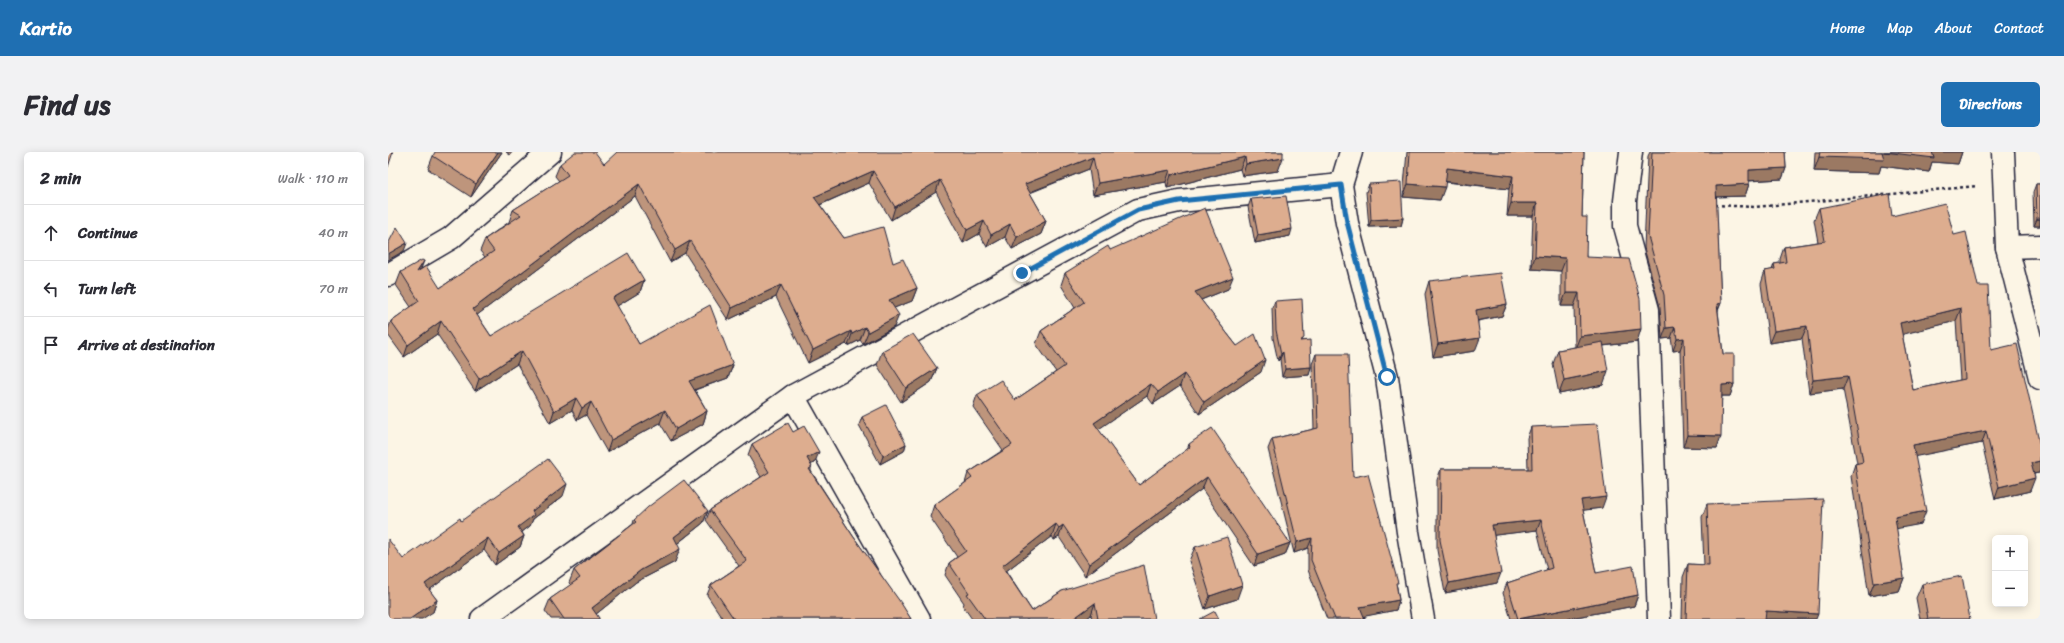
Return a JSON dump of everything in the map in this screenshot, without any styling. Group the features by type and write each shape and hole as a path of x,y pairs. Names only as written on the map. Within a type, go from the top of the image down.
{"street":[{"path":"388,275 451,238 550,152"},
{"path":"1352,152 1341,185 1347,222 1387,377 1408,532 1423,619"},
{"path":"1631,152 1625,200 1625,226 1648,310 1653,618"},
{"path":"2002,152 2007,247 2040,378"},
{"path":"482,619 793,396 1138,210 1179,201 1341,185"},
{"path":"2007,247 2040,246"},
{"path":"793,396 919,619"}],"path":[{"path":"1709,205 1755,207 1878,194 2004,184"}],"building":[{"path":"388,152 393,152 388,167"},
{"path":"435,152 498,152 476,184 433,156"},
{"path":"575,152 595,152 604,164 617,152 1283,152 1283,158 1246,164 1245,157 1171,175 1170,170 1098,183 1093,157 1025,184 1046,221 1017,237 1010,224 991,235 984,221 967,230 940,180 895,207 873,171 814,197 844,238 883,227 893,263 903,259 917,288 889,300 899,315 868,332 865,327 852,334 851,331 813,350 781,285 732,308 690,241 675,250 639,184 473,309 491,336 628,253 644,280 613,298 639,344 710,305 733,365 689,381 707,411 676,429 665,410 611,440 591,402 582,408 576,398 554,411 522,351 479,379 441,321 408,345 391,321 419,301 401,272 422,260 424,261 417,272 426,266 440,288 494,251 485,239 521,215 513,210 568,175 560,164"},
{"path":"1410,152 1584,152 1582,217 1587,217 1586,257 1629,259 1640,299 1641,329 1580,336 1579,293 1566,293 1566,258 1535,256 1537,203 1511,203 1513,176 1447,168 1445,187 1408,184"},
{"path":"1652,152 1785,152 1786,168 1749,170 1749,184 1716,186 1721,303 1717,304 1723,354 1734,354 1734,384 1722,385 1721,436 1687,435 1684,338 1677,339 1675,327 1666,328 1664,295 1648,236"},
{"path":"1820,152 1882,152 1884,159 1819,157"},
{"path":"1884,152 1932,152 1934,158"},
{"path":"1401,182 1403,218 1371,220 1369,184"},
{"path":"2036,184 2040,184 2040,219 2037,219"},
{"path":"1889,194 1892,216 1945,203 1954,235 1966,232 1978,286 1988,286 1991,350 2017,344 2040,446 2040,461 2031,463 2035,478 1999,487 1986,431 1913,445 1926,511 1895,517 1904,578 1874,583 1855,464 1863,462 1848,376 1813,380 1807,326 1774,331 1765,271 1775,269 1774,264 1786,262 1784,247 1825,241 1819,208","holes":["1961,308 1965,379 1913,390 1900,323"]},
{"path":"1286,196 1292,229 1258,235 1251,199"},
{"path":"1205,208 1233,277 1195,292 1237,346 1255,334 1265,360 1204,402 1184,374 1158,392 1151,384 1094,423 1139,485 1190,447 1189,444 1212,428 1290,543 1258,554 1207,477 1089,564 1063,525 1059,528 1056,524 1002,566 1032,611 1062,591 1144,565 1154,619 1098,619 1095,603 1073,619 985,619 967,594 969,593 949,563 966,551 934,505 972,478 968,473 1012,445 977,395 1001,380 1015,400 1065,366 1041,331 1084,302 1065,273 1108,246 1110,250"},
{"path":"397,227 407,243 388,254 388,244"},
{"path":"1501,273 1507,304 1476,310 1480,338 1438,344 1429,281"},
{"path":"1302,299 1304,338 1300,341 1310,340 1311,367 1285,369 1283,352 1281,354 1276,330 1275,301"},
{"path":"913,334 937,368 906,388 882,351"},
{"path":"1603,342 1608,371 1564,380 1558,350"},
{"path":"1316,354 1348,354 1353,477 1368,474 1398,583 1396,583 1399,600 1360,607 1365,619 1335,619 1311,560 1312,538 1297,542 1272,439 1318,428"},
{"path":"886,405 906,444 883,456 862,417"},
{"path":"788,423 793,432 804,426 819,452 807,458 812,467 809,469 853,536 911,619 734,619 711,585 747,561 710,510 769,472 752,444"},
{"path":"1597,424 1606,497 1581,500 1596,573 1633,566 1638,595 1518,619 1507,583 1552,568 1541,520 1492,525 1501,573 1449,583 1440,540 1441,469 1532,469 1531,427"},
{"path":"548,459 567,484 532,511 534,515 518,527 524,536 499,553 488,538 425,584 437,600 410,619 388,619 388,539 403,559 460,518 461,521"},
{"path":"684,480 708,511 674,537 680,549 641,570 592,608 599,619 564,619 550,599 580,578 574,570 636,522 634,520 648,507"},
{"path":"1823,499 1818,614 1766,611 1765,619 1686,619 1688,564 1709,565 1707,504"},
{"path":"1227,537 1242,585 1210,596 1195,547"},
{"path":"1962,576 1970,619 1928,619 1922,584"},
{"path":"1215,611 1219,619 1200,619"}],"route":[{"path":"1022,273 1138,210 1179,201 1341,185 1347,222 1387,377"}]}
